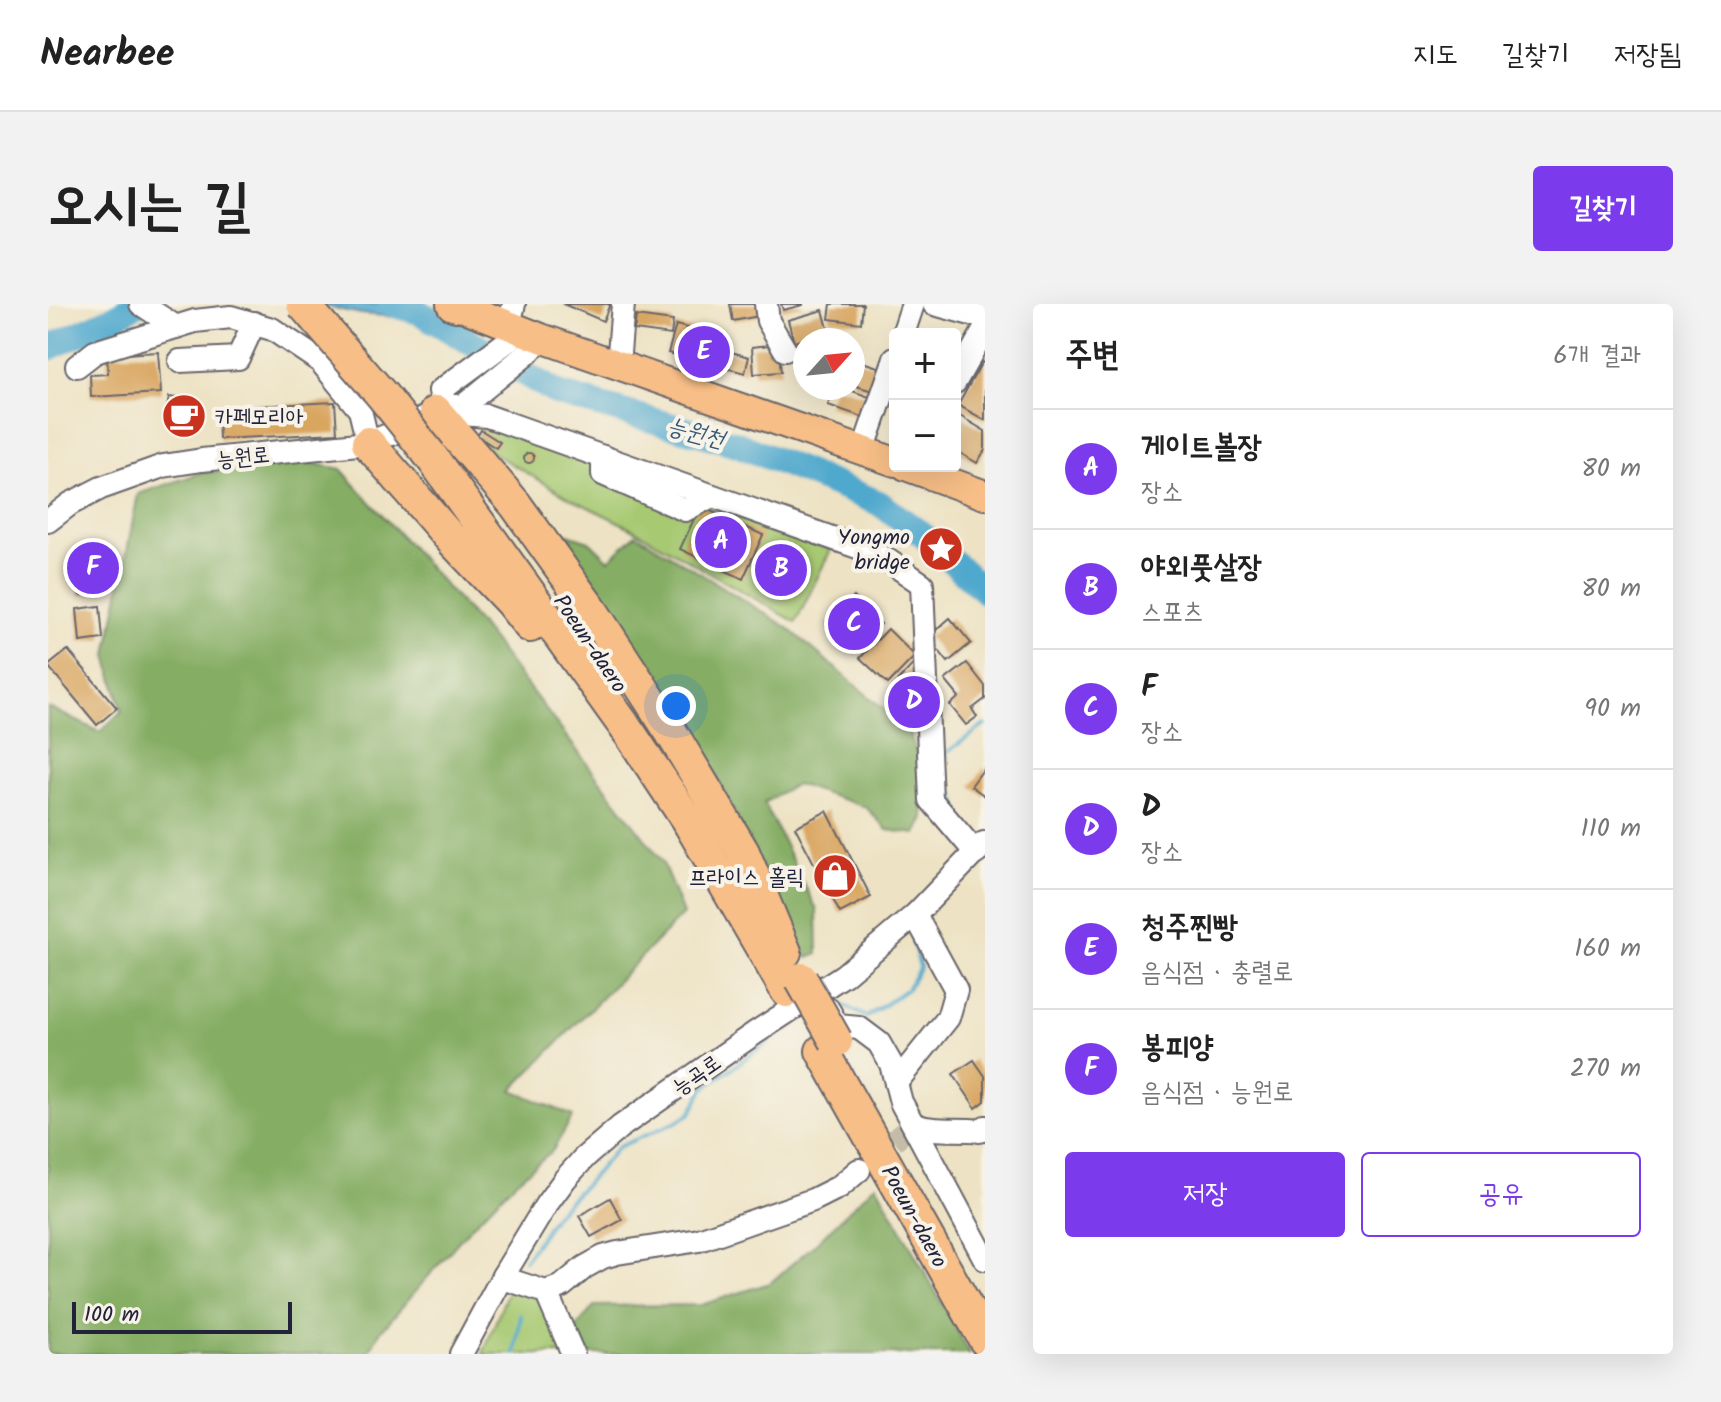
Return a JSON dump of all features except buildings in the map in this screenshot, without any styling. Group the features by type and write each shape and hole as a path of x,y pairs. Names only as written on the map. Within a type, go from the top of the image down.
{"highway":[{"path":"303,304 382,395 439,450"},
{"name":"Poeun-daero","path":"324,304 365,347 439,450 690,824 750,929 797,978"},
{"path":"445,404 594,614 671,732 743,852 829,1046"},
{"path":"368,443 510,601 609,722 750,929"},
{"name":"Poeun-daero","path":"439,450 531,555 659,743 797,978"},
{"name":"Poeun-daero","path":"829,1046 985,1300"},
{"name":"Poeun-daero","path":"829,1046 985,1340"}],"main road":[{"path":"455,304 521,331 889,460"},
{"path":"922,472 985,495"}],"street":[{"path":"141,304 175,327"},
{"path":"618,365 623,304"},
{"path":"766,304 768,321 785,350"},
{"path":"905,328 913,304"},
{"path":"934,304 985,318"},
{"path":"77,366 95,352 195,321 231,317 254,323 272,329 321,362 360,410 368,443"},
{"path":"180,361 238,358 254,323"},
{"path":"961,371 985,329"},
{"name":"능원로","path":"48,521 70,504 101,488 163,466 368,443 398,431 445,404 521,331"},
{"path":"863,451 889,375"},
{"path":"445,404 487,416 863,549 886,559 922,584 931,800 980,847"},
{"name":"능곡로","path":"461,1354 546,1205 585,1157 797,978 844,975 915,915 980,847"},
{"path":"896,1083 948,1018 956,990 915,915"},
{"path":"797,978 838,1026 859,1028 879,1043 891,1064 901,1102 985,1259"},
{"path":"913,1124 924,1129 980,1131 985,1127"},
{"path":"503,1276 546,1292 562,1286 603,1257 699,1240 813,1200 839,1187 859,1170"},
{"path":"546,1292 573,1354"}],"green space":[{"path":"488,421 696,504 831,549 796,622 491,452 478,436"},
{"path":"489,456 559,531 589,541 609,560 636,534 787,627 907,729 920,761 924,818 916,834 887,830 866,807 796,784 764,803 817,910 818,954 808,958 712,768 587,582"},
{"path":"305,462 341,469 483,628 662,861 683,914 512,1090 573,1116 553,1150 515,1182 471,1227 380,1332 368,1354 48,1354 48,707 100,732 122,711 107,655 138,494 201,473"},
{"path":"876,1184 970,1354 589,1354 574,1331 594,1306 701,1305 770,1283"},
{"path":"517,1268 549,1292 590,1354 483,1354"}],"water":[{"path":"314,304 410,304 472,327 450,344 420,319 361,314"}],"waterway":[{"name":"능원천","path":"48,348 137,304"},
{"name":"능원천","path":"391,304 419,312 559,394 737,444 879,503 924,536 985,591"},
{"path":"960,813 942,761 946,753 985,725"},
{"path":"832,1000 867,1017 907,989 920,967 913,942"},
{"path":"525,1260 556,1214 618,1147 691,1113 703,1089 792,1025"},
{"path":"515,1354 521,1315"}],"tunnel":[{"path":"869,1162 913,1124"}],"place":[{"name":"청주찐빵","path":"704,352"},
{"name":"카페모리아","path":"184,416"},
{"name":"게이트볼장","path":"721,542"},
{"name":"Yongmo bridge","path":"941,549"},
{"name":"봉피양","path":"93,568"},
{"name":"야외풋살장","path":"781,570"},
{"name":"F","path":"854,624"},
{"name":"D","path":"914,702"},
{"name":"프라이스 홀릭","path":"835,876"}]}
